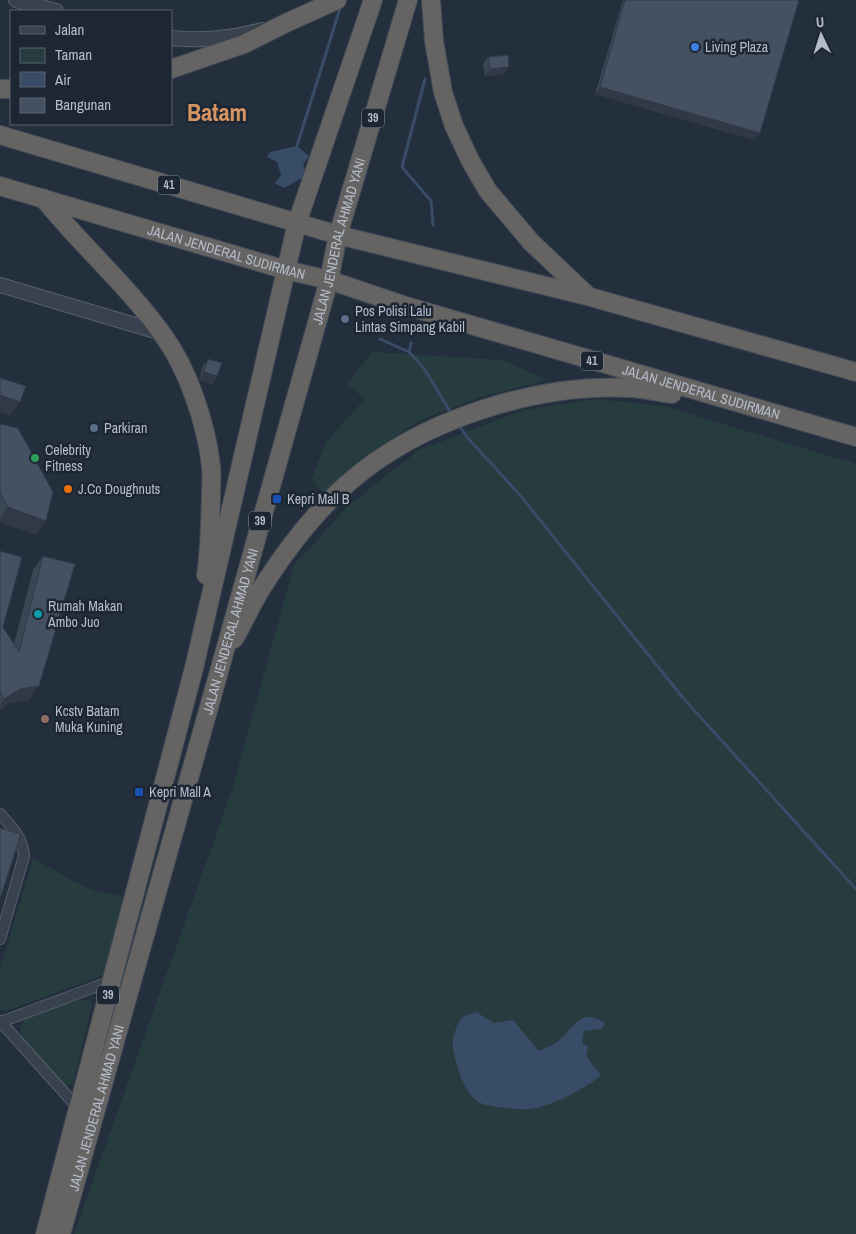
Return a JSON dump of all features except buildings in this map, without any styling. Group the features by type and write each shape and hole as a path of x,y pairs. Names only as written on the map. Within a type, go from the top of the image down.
{"highway":[{"name":"JALAN JENDERAL AHMAD YANI","path":"44,1234 194,668 297,223 373,0"},
{"name":"JALAN JENDERAL AHMAD YANI","path":"61,1234 329,280 338,235 408,0"},
{"path":"431,0 434,41 443,92 454,126 471,162 488,191 531,242 587,296"},
{"path":"172,69 244,44 334,1"},
{"name":"41","path":"0,135 338,235 587,296 853,367"},
{"name":"JALAN JENDERAL SUDIRMAN","path":"0,186 286,270 329,280 415,309 856,438"},
{"path":"43,198 60,219 116,278 162,333 189,382 203,428 211,466 207,567 194,668"},
{"path":"219,669 262,588 299,536 322,509 347,484 375,462 444,423 524,398 569,390 632,388 677,394 824,429"},
{"path":"170,756 193,762"}],"street":[{"path":"16,0 52,10"},
{"path":"172,38 236,36 286,23"},
{"path":"0,285 162,333"},
{"path":"0,814 16,832 23,847 24,856 0,939"},
{"path":"78,1108 1,1022 112,981"}],"green space":[{"path":"372,352 503,360 547,380 481,397 421,420 367,455 324,493 311,480 326,442 365,399 347,384"},
{"path":"598,399 663,406 856,464 856,1234 74,1234 232,790 294,565 349,505 419,450 523,410"},
{"path":"33,859 90,889 125,897 107,974 6,1011 0,1009 0,969"},
{"path":"79,1000 90,1000 92,1005 73,1083 67,1086 61,1084 21,1037 20,1027 31,1014"}],"water":[{"path":"297,146 309,156 303,165 306,173 302,178 284,188 275,183 281,175 277,162 267,157 270,152"},
{"path":"476,1012 494,1023 513,1020 539,1051 557,1042 583,1018 596,1018 605,1023 602,1029 584,1031 582,1043 588,1047 586,1055 601,1075 587,1086 537,1108 506,1108 478,1102 470,1094 461,1078 453,1047 455,1031 462,1017"}],"waterway":[{"path":"297,146 341,5"},
{"path":"425,79 402,167 431,201 433,225"},
{"path":"380,339 409,352 423,367 453,416"},
{"path":"409,352 411,343"},
{"path":"459,425 467,437 519,494 684,699 856,889"}],"place":[{"name":"Living Plaza","path":"695,47"},
{"name":"Pos Polisi Lalu Lintas Simpang Kabil","path":"345,319"},
{"name":"Parkiran","path":"94,428"},
{"name":"Celebrity Fitness","path":"35,458"},
{"name":"J.Co Doughnuts","path":"68,489"},
{"name":"Kepri Mall B","path":"277,499"},
{"name":"Rumah Makan Ambo Juo","path":"38,614"},
{"name":"Kcstv Batam Muka Kuning","path":"45,719"},
{"name":"Kepri Mall A","path":"139,792"}],"district":[{"name":"Batam","path":"217,113"}]}
